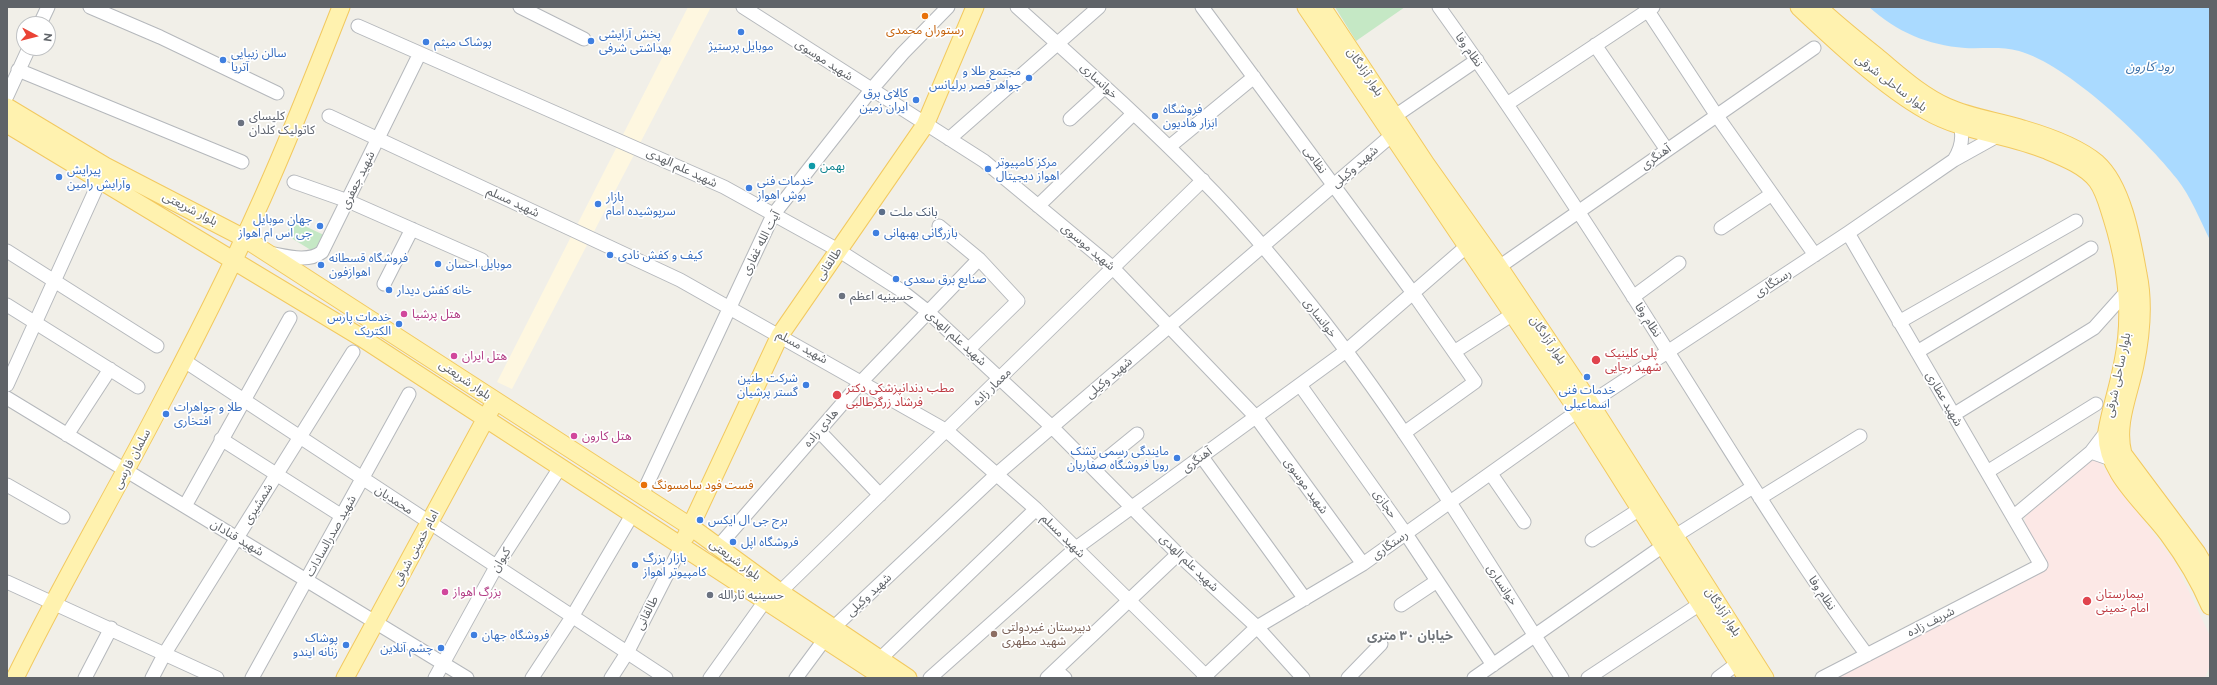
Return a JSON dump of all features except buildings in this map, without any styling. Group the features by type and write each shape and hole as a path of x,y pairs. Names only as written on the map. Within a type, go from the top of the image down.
{"main road":[{"name":"سلمان فارسی","path":"15,678 52,604 126,470 244,238 273,174 341,7"},
{"name":"طالقانی","path":"681,547 780,335 925,125 975,7"},
{"name":"بلوار آزادگان","path":"1306,7 1513,314 1584,407 1640,509 1669,541"},
{"name":"بلوار آزادگان","path":"1322,7 1426,164 1499,266 1584,407 1689,573 1765,678"},
{"name":"بلوار ساحلی شرقی","path":"1799,7 1847,50 1898,92 1927,111 1960,125 2020,140 2074,163 2089,173 2098,182 2106,200 2119,239 2128,290 2129,323 2123,362 2107,431 2107,441 2111,459 2120,474 2187,560 2203,588 2210,606"},
{"name":"بلوار ساحلی شرقی","path":"1818,7 1906,81 1933,100 1963,113 2023,129 2051,139 2080,152 2097,163 2108,175 2117,195 2130,236 2139,279 2141,324 2135,365 2120,426 2119,440 2123,454 2197,553 2210,575"},
{"name":"بلوار شریعتی","path":"7,107 105,166 244,238 691,527 717,548 780,592 876,671 908,678"},
{"name":"بلوار شریعتی","path":"7,124 362,338 486,417 632,515 765,601 829,633"},
{"name":"امام خمینی شرقی","path":"345,678 496,400"},
{"name":"بلوار آزادگان","path":"1689,573 1700,604 1747,678"}],"street":[{"path":"90,7 160,37 277,93"},
{"path":"520,7 584,39"},
{"name":"شهید موسوی","path":"743,7 793,41 984,161 1112,267 1256,417 1363,564"},
{"name":"آیت الله غفاری","path":"642,495 773,215 871,90 903,53 948,7"},
{"name":"خوانساری","path":"1018,7 1203,180 1262,247 1346,351 1404,434 1562,678"},
{"path":"949,140 1099,7"},
{"name":"نظامی","path":"1202,7 1413,293 1475,382 1404,434"},
{"name":"نظام وفا","path":"1439,7 1507,104 1578,212 1825,598 1867,655"},
{"path":"1507,104 1651,9 1717,116 1815,255"},
{"name":"شهید علم الهدی","path":"358,26 419,55 628,144 724,188 838,250 899,290 927,311 1001,378 1052,427 1178,554 1257,627 1303,678"},
{"path":"1595,45 1667,150"},
{"name":"آهنگری","path":"1499,266 1814,48"},
{"name":"شهید جعفری","path":"266,253 301,257 317,256 322,252 419,55"},
{"path":"7,96 25,56"},
{"path":"1395,116 1477,60"},
{"path":"18,70 242,162"},
{"path":"1168,147 1254,77"},
{"path":"1070,119 1105,87"},
{"path":"1038,206 1133,114"},
{"name":"شهید مسلم","path":"329,116 680,280 862,381 947,431 1036,508 1206,677"},
{"path":"1954,160 1962,141 1960,125"},
{"name":"شهید وکیلی","path":"796,678 829,633 997,474 1392,135"},
{"name":"رستگاری","path":"1206,677 1257,627 1363,564 1584,407 1848,233 1954,160 1999,135"},
{"path":"7,385 56,281 100,180"},
{"name":"معمار زاده","path":"780,592 1203,180"},
{"path":"294,182 348,201 482,260"},
{"path":"1721,228 1772,194"},
{"path":"1899,322 2076,221"},
{"path":"939,226 979,260 1018,301 969,349"},
{"path":"384,284 412,229"},
{"name":"شهید عطاری","path":"1848,233 2041,565"},
{"name":"آهنگری","path":"930,678 1076,548 1346,351 1467,246"},
{"path":"1917,352 2091,248"},
{"path":"7,250 157,346"},
{"name":"هادی زاده","path":"717,548 862,381 927,311 979,260"},
{"path":"1633,297 1679,263"},
{"path":"1953,415 2094,328 2128,290"},
{"path":"7,305 138,387"},
{"path":"1454,352 1513,314"},
{"path":"185,506 221,439 290,318"},
{"name":"شمشیری","path":"152,678 165,653 353,352"},
{"name":"محمدیان","path":"183,360 243,401 666,678"},
{"path":"67,435 110,369"},
{"name":"حجازی","path":"1300,385 1406,534 1493,665"},
{"name":"شهید صدرالسادات","path":"252,678 409,394"},
{"name":"شهید قنادان","path":"7,398 467,678"},
{"path":"1986,472 2096,404"},
{"path":"818,431 880,495"},
{"path":"2013,517 2090,452 2107,431"},
{"path":"1094,469 1137,434"},
{"path":"1474,678 1669,541 1860,436"},
{"path":"221,439 342,516"},
{"path":"2090,452 2111,459"},
{"path":"1202,457 1305,599"},
{"name":"کیوان","path":"435,678 496,567 561,466"},
{"path":"1491,474 1524,522"},
{"path":"7,485 63,517"},
{"path":"876,671 1036,508"},
{"path":"1592,540 1640,509"},
{"path":"532,678 572,617 632,515"},
{"name":"طالقانی","path":"611,678 627,653 681,547"},
{"path":"1056,675 1178,554"},
{"name":"شریف زاده","path":"1822,678 2041,565"},
{"path":"1401,605 1437,581"},
{"path":"7,582 52,604 111,628 218,678"},
{"path":"710,678 765,601"},
{"path":"1588,678 1700,604"},
{"path":"85,678 111,628"},
{"path":"1348,678 1381,644"},
{"path":"1718,678 1738,663"}],"shaded area":[{"name":"بازار سرپوشیده امام","path":"688,7 711,7 512,389 497,382"},
{"name":"بیمارستان امام خمینی","path":"2087,461 2099,461 2175,562 2210,636 2210,665 2205,678 1827,678 2049,566 2024,525 2026,514"}],"green space":[{"path":"1335,7 1405,7 1356,41"},
{"path":"296,222 324,235 314,252 293,239 288,230"}],"water":[{"name":"رود کارون","path":"1869,7 2210,7 2210,240 2187,193 2164,163 2105,105 2060,71 2038,59 2012,49 1965,48 1938,44 1913,36 1890,24"}],"place":[{"name":"رستوران محمدی","path":"925,16"},
{"name":"موبایل پرستیژ","path":"741,32"},
{"name":"پخش آرایشی بهداشتی شرفی","path":"591,41"},
{"name":"پوشاک میثم","path":"426,42"},
{"name":"سالن زیبایی آتریا","path":"223,60"},
{"name":"مجتمع طلا و جواهر قصر برليانس","path":"1029,78"},
{"name":"کالای برق ایران زمین","path":"916,100"},
{"name":"فروشگاه ابزار هادیون","path":"1155,116"},
{"name":"کلیسای کاتولیک کلدان","path":"241,123"},
{"name":"بهمن","path":"812,166"},
{"name":"مرکز کامپیوتر اهواز دیجیتال","path":"988,169"},
{"name":"پیرایش وآرایش رامین","path":"59,177"},
{"name":"خدمات فنی بوش اهواز","path":"749,188"},
{"name":"بازار سرپوشیده امام","path":"598,204"},
{"name":"بانک ملت","path":"882,212"},
{"name":"جهان موبایل جی اس ام اهواز","path":"320,226"},
{"name":"بازرگانی بهبهانی","path":"876,233"},
{"name":"کیف و کفش نادی","path":"610,255"},
{"name":"موبایل احسان","path":"438,264"},
{"name":"فروشگاه قسطانه اهوازفون","path":"321,265"},
{"name":"صنایع برق سعدی","path":"896,279"},
{"name":"خانه کفش دیدار","path":"389,290"},
{"name":"حسینیه اعظم","path":"842,296"},
{"name":"هتل پرشیا","path":"404,314"},
{"name":"خدمات پارس الکتریک","path":"399,324"},
{"name":"هتل ایران","path":"454,356"},
{"name":"پلی کلینیک شهید رجایی","path":"1596,360"},
{"name":"خدمات فنی اسماعیلی","path":"1587,377"},
{"name":"شرکت طنین گستر پرشیان","path":"806,385"},
{"name":"مطب دندانپزشکی دکتر فرشاد زرگرطالبی","path":"837,395"},
{"name":"طلا و جواهرات افتخاری","path":"166,414"},
{"name":"هتل کارون","path":"574,436"},
{"name":"مایندگی رسمی تشک رویا فروشگاه صفاریان","path":"1177,458"},
{"name":"فست فود سامسونگ","path":"644,485"},
{"name":"برج جی ال ایکس","path":"700,520"},
{"name":"فروشگاه اپل","path":"733,542"},
{"name":"بازار بزرگ کامپیوتر اهواز","path":"635,565"},
{"name":"بزرگ اهواز","path":"445,592"},
{"name":"حسینیه ثارالله","path":"710,595"},
{"name":"بیمارستان امام خمینی","path":"2087,601"},
{"name":"دبیرستان غیردولتی شهید مطهری","path":"994,634"},
{"name":"فروشگاه جهان","path":"474,635"},
{"name":"پوشاک زنانه ایندو","path":"346,645"},
{"name":"چشم آنلاین","path":"441,648"}],"district":[{"name":"خیابان ۳۰ متری","path":"1410,636"}]}
